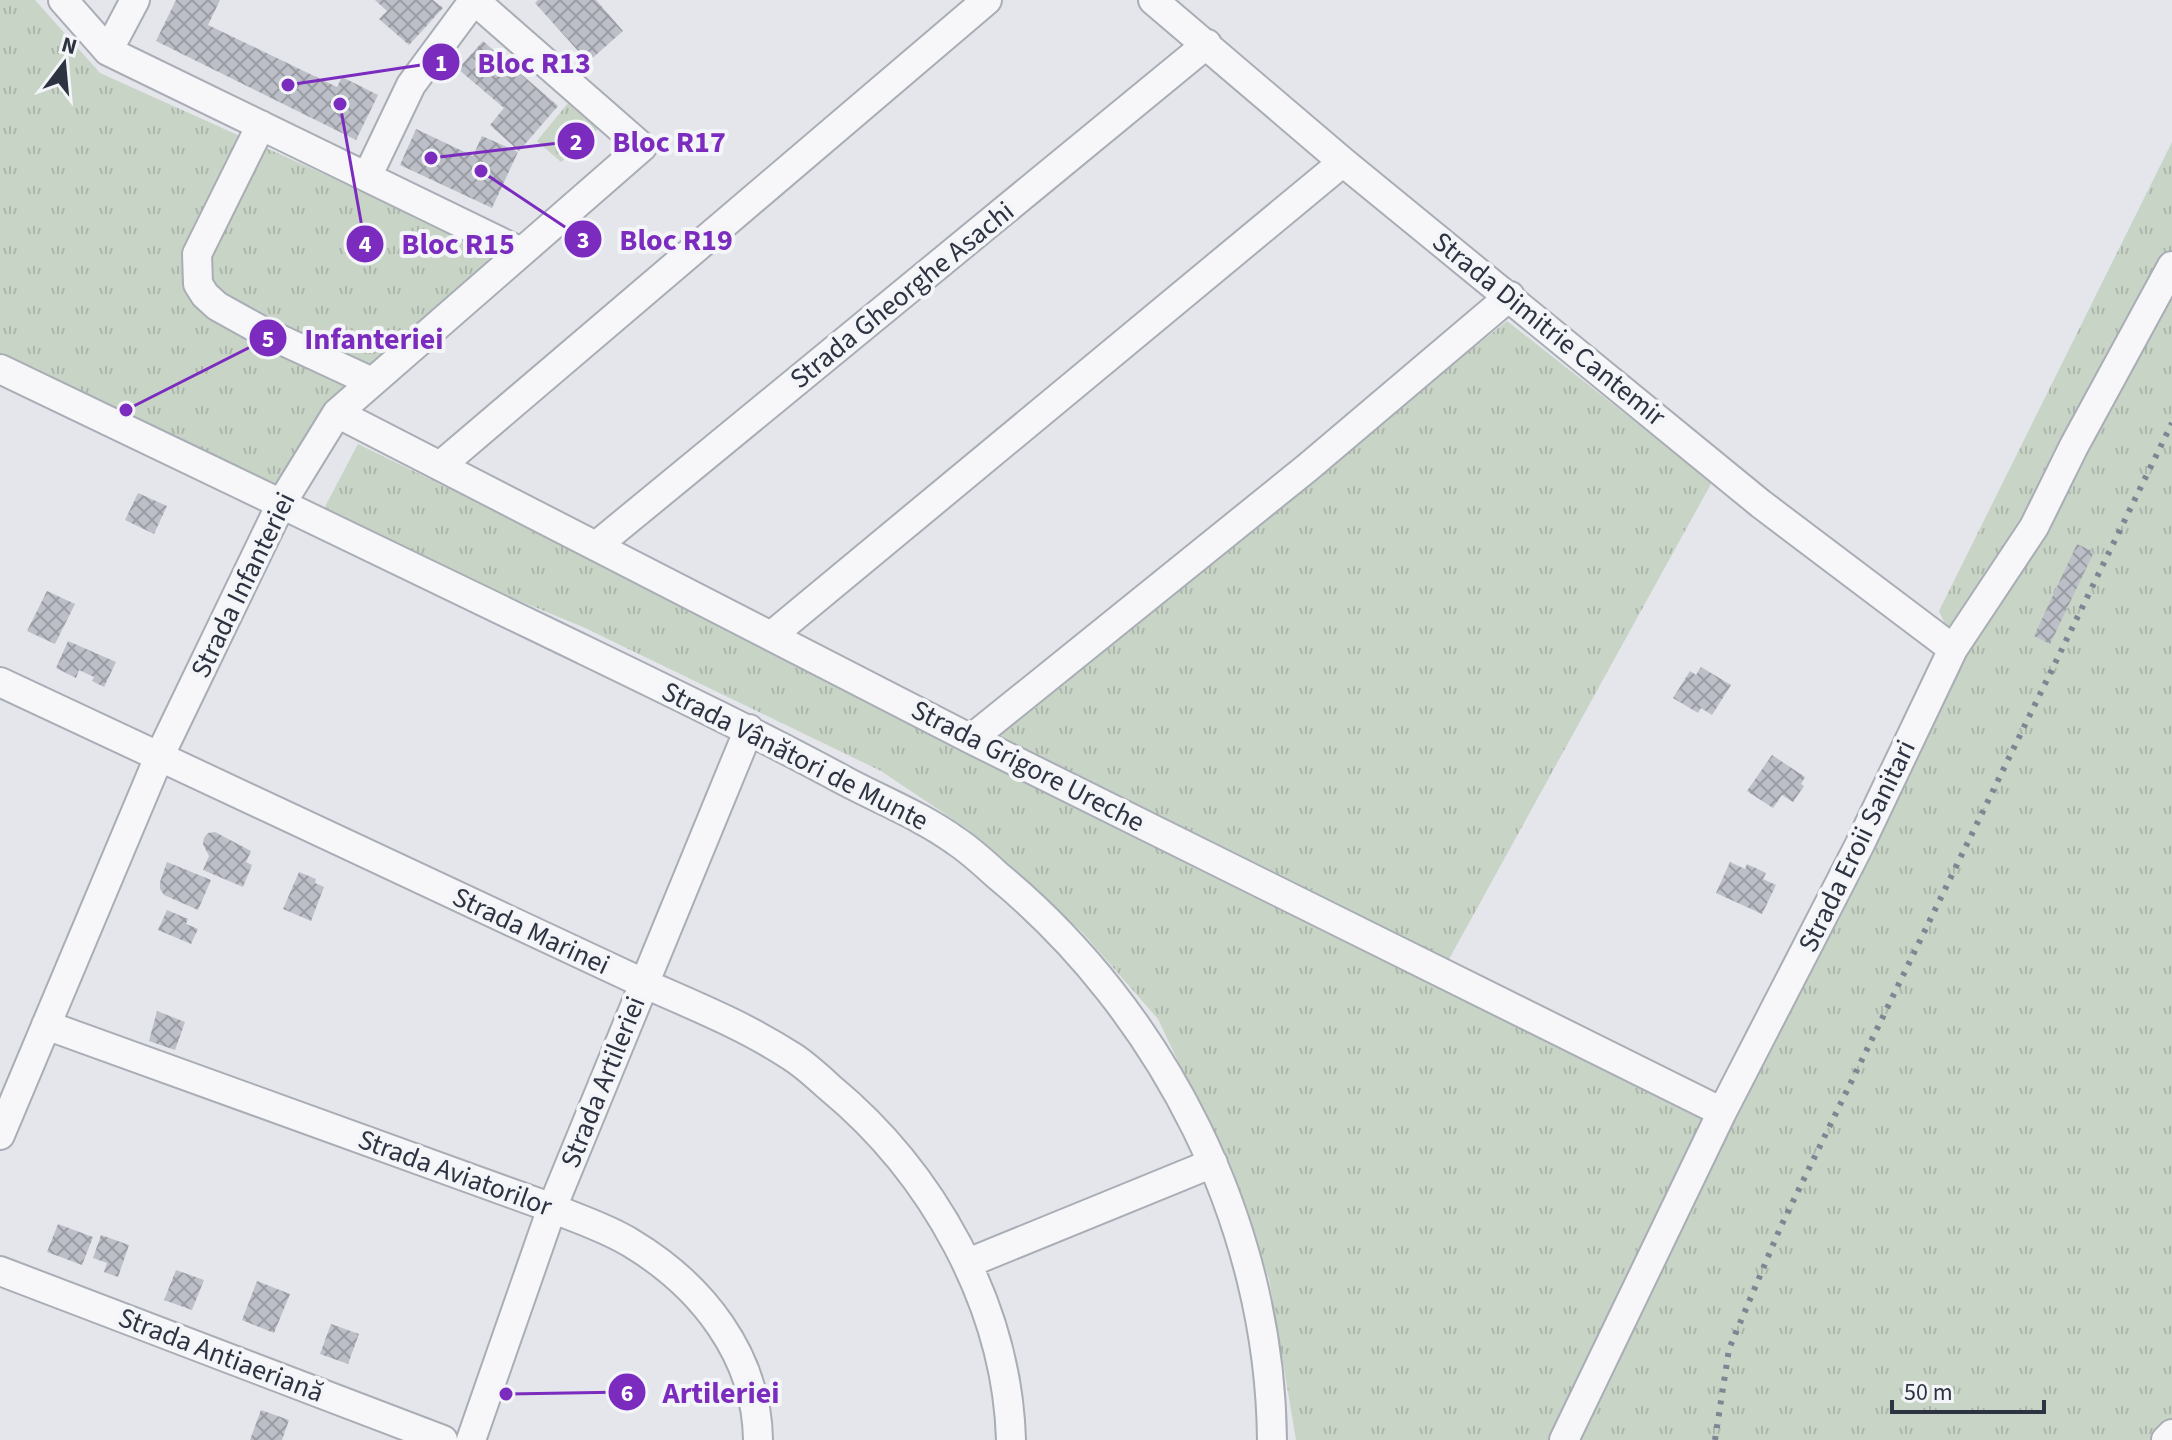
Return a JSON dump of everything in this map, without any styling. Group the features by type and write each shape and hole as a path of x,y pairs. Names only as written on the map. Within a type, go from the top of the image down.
{"street":[{"path":"63,0 108,51 521,252"},
{"path":"108,51 135,0"},
{"path":"367,177 411,85 474,0"},
{"name":"Strada Infanteriei","path":"0,1135 159,757 281,504 337,413 642,147 474,0"},
{"path":"440,466 987,0"},
{"name":"Strada Dimitrie Cantemir","path":"1153,0 1343,162 1761,504 1953,649"},
{"name":"Strada Gheorghe Asachi","path":"596,546 1207,44"},
{"path":"261,125 197,254 198,284 217,306 262,331 372,382"},
{"path":"771,636 1343,162"},
{"name":"Strada Eroii Sanitari","path":"1564,1440 1722,1112 1860,844 1953,649 2034,527 2074,446 2172,266"},
{"path":"971,739 1307,468 1510,296"},
{"name":"Strada Vânători de Munte","path":"0,369 749,729 955,840 1036,907 1106,984 1166,1070 1213,1163 1242,1244 1262,1327 1272,1412 1272,1440"},
{"name":"Strada Grigore Ureche","path":"337,413 971,739 1722,1112"},
{"name":"Strada Marinei","path":"0,682 721,1017 793,1057 854,1107 895,1151 933,1203 968,1263 996,1343 1011,1440"},
{"name":"Strada Artileriei","path":"471,1440 552,1208 749,729"},
{"name":"Strada Aviatorilor","path":"46,1025 552,1208 630,1243 695,1291 728,1334 746,1371 758,1440"},
{"path":"968,1263 1213,1163"},
{"name":"Strada Antiaeriană","path":"0,1271 443,1440"},
{"path":"2166,1440 2172,1434"}],"green space":[{"path":"0,0 35,0 100,73 508,257 273,498 0,365"},
{"path":"568,103 599,128 561,162 537,141"},
{"path":"2172,142 2172,1419 2151,1440 1296,1440 1269,1279 1225,1161 1158,1019 1082,932 966,828 881,771 583,627 319,518 358,444 977,746 1507,321 1712,482 1438,979 1727,1113 1959,654 1939,611"}],"building":[{"path":"176,0 220,0 208,25 337,87 342,77 378,95 356,140 156,41"},
{"path":"375,0 433,0 443,8 409,45 379,19 387,11"},
{"path":"538,0 596,0 623,31 588,62 535,3"},
{"path":"483,41 558,106 519,151 490,125 504,108 458,69"},
{"path":"416,129 473,156 482,136 518,152 492,208 400,165"},
{"path":"138,493 167,506 154,534 125,520"},
{"path":"2077,544 2094,552 2050,644 2034,636"},
{"path":"47,591 75,604 55,644 27,631"},
{"path":"68,641 116,662 104,687 92,681 94,677 79,670 76,678 56,668"},
{"path":"1701,667 1731,685 1712,715 1701,708 1698,713 1673,698 1690,671 1696,675"},
{"path":"1772,755 1805,777 1801,784 1804,786 1793,802 1782,795 1773,808 1747,791"},
{"path":"215,832 251,851 246,862 252,865 243,887 203,870 209,856 203,844 204,838 208,833"},
{"path":"167,862 211,880 198,910 164,895 160,889"},
{"path":"1730,862 1745,869 1747,864 1766,873 1763,879 1776,885 1762,914 1716,893"},
{"path":"299,872 316,879 315,883 324,887 311,921 283,909"},
{"path":"167,910 188,919 186,924 198,929 191,944 158,930"},
{"path":"157,1011 185,1022 175,1050 149,1041"},
{"path":"58,1224 93,1237 82,1265 47,1252"},
{"path":"101,1235 129,1245 118,1277 104,1272 107,1263 93,1258"},
{"path":"176,1270 204,1280 192,1310 164,1300"},
{"path":"257,1281 290,1294 274,1333 242,1320"},
{"path":"331,1324 359,1334 348,1364 320,1354"},
{"path":"261,1410 289,1420 282,1440 250,1440"}],"railway":[{"path":"1715,1440 1729,1349 1781,1226 2172,423"}],"place":[{"name":"Bloc R13","path":"288,85"},
{"name":"Bloc R15","path":"340,104"},
{"name":"Bloc R17","path":"431,158"},
{"name":"Bloc R19","path":"481,171"},
{"name":"Infanteriei","path":"126,410"},
{"name":"Artileriei","path":"506,1394"}]}
